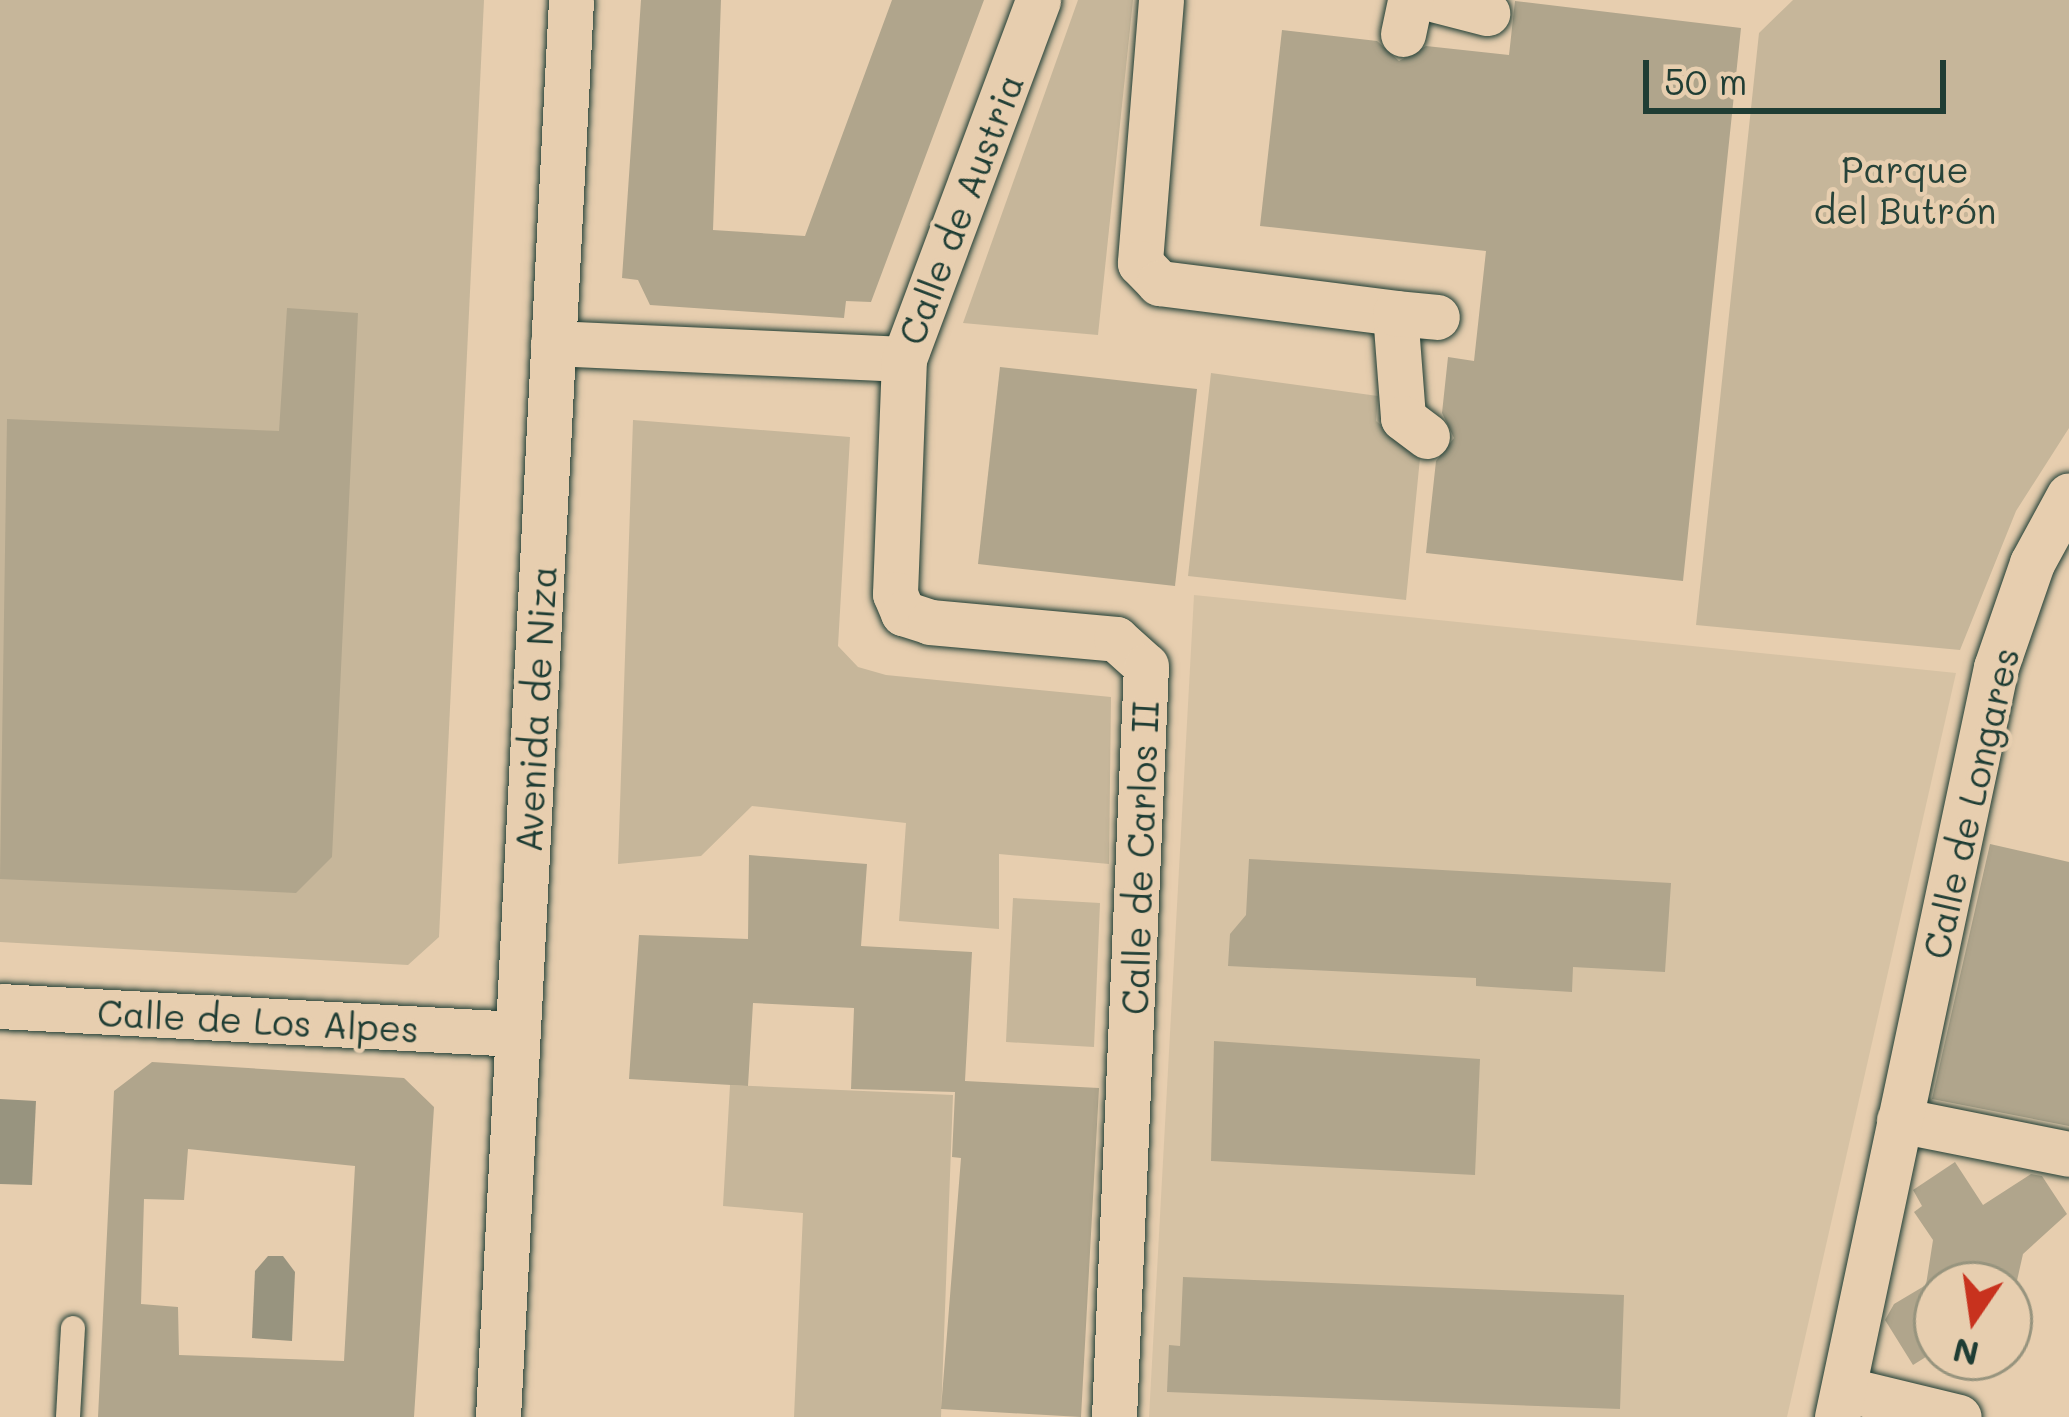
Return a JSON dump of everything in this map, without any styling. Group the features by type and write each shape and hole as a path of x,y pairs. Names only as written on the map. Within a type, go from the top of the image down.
{"street":[{"name":"Avenida de Niza","path":"498,1417 571,0"},
{"name":"Calle de Austria","path":"553,343 904,359 1038,0"},
{"path":"1161,0 1140,263 1159,283 1416,315 1403,418 1427,436"},
{"path":"1436,0 1487,13"},
{"name":"Calle de Carlos II","path":"904,359 895,594 903,613 930,622 1116,639 1146,666 1114,1417"},
{"name":"Calle de Longares","path":"1840,1403 1996,667 2032,563 2069,495"},
{"name":"Calle de Los Alpes","path":"0,1006 517,1034"},
{"path":"1899,1120 2069,1154"},
{"path":"1840,1403 1959,1417"}],"lane":[{"path":"68,1417 73,1328"}],"shaded area":[{"path":"1194,595 1956,673 1787,1417 1149,1417"},
{"path":"0,1099 36,1101 32,1185 0,1184"},
{"path":"268,1256 283,1256 295,1272 292,1341 252,1338 255,1271"}],"green space":[{"path":"0,0 484,0 439,937 408,965 0,942"},
{"path":"1078,0 1133,0 1098,335 963,323"},
{"name":"Parque del Butrón","path":"1793,0 2069,0 2069,428 2016,511 1960,650 1696,625 1759,33"},
{"path":"1211,373 1378,396 1376,421 1420,458 1406,600 1188,576"},
{"path":"633,420 850,437 838,646 858,667 886,675 1111,697 1109,864 999,854 999,929 899,921 906,823 752,806 701,856 618,864"},
{"path":"1013,898 1100,903 1094,1047 1006,1042"},
{"path":"730,1085 953,1095 941,1417 794,1417 803,1213 723,1206"}],"building":[{"path":"641,0 721,0 713,230 805,236 892,0 984,0 871,302 846,301 844,318 650,305 638,280 622,278"},
{"path":"1515,1 1741,28 1683,581 1426,553 1436,461 1454,438 1442,413 1448,357 1474,361 1486,251 1260,226 1282,30 1377,41 1399,61 1426,46 1509,55"},
{"path":"287,308 358,313 332,857 296,893 0,879 7,419 279,431"},
{"path":"1000,367 1197,389 1175,586 978,564"},
{"path":"1990,844 2069,862 2069,1126 1932,1099"},
{"path":"749,855 867,864 861,946 972,952 965,1081 1099,1088 1081,1417 941,1409 961,1158 952,1157 955,1092 851,1089 854,1008 753,1003 748,1086 629,1079 639,935 748,939"},
{"path":"1249,859 1671,883 1665,972 1573,967 1572,992 1476,986 1476,978 1228,966 1230,934 1246,915"},
{"path":"1214,1041 1480,1059 1475,1175 1211,1161"},
{"path":"152,1062 404,1078 434,1107 414,1417 98,1417 114,1091","holes":["188,1149 355,1166 344,1361 179,1355 178,1307 141,1304 144,1199 184,1200"]},
{"path":"1955,1162 1983,1205 2031,1174 2042,1176 2067,1214 2023,1254 2021,1261 1930,1261 1933,1240 1914,1212 1922,1206 1913,1190"},
{"path":"1183,1277 1624,1295 1620,1409 1167,1392 1169,1345 1180,1346"},
{"path":"1913,1293 1913,1365 1885,1320 1894,1304"}]}
